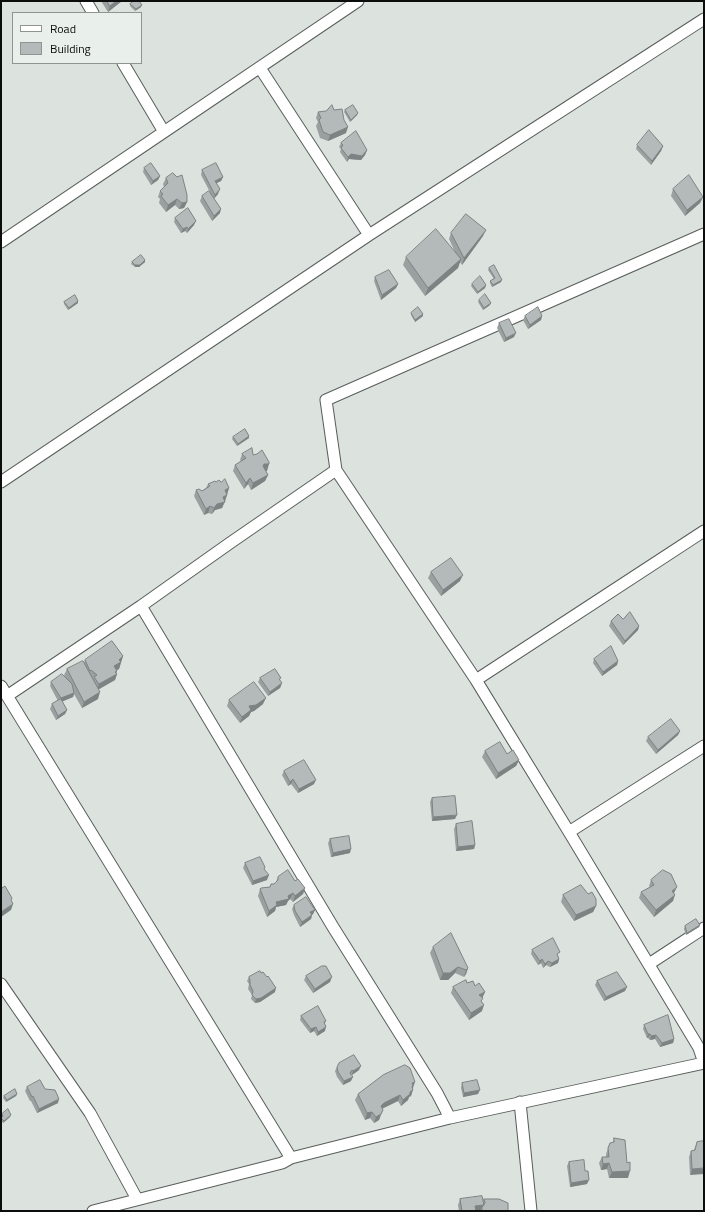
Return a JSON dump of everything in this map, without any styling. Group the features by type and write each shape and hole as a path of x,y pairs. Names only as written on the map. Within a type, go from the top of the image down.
{"street":[{"path":"86,1 92,12"},
{"path":"1,242 358,1"},
{"path":"1,482 369,235 704,19"},
{"path":"124,64 164,132"},
{"path":"260,68 369,235"},
{"path":"93,1211 282,1162 291,1158 450,1118 704,1063 699,1048 649,964 476,680 336,470 326,400 704,234"},
{"path":"7,696 141,606 336,470"},
{"path":"476,680 704,532"},
{"path":"141,606 333,927 437,1093 450,1118"},
{"path":"1,686 291,1158"},
{"path":"569,832 704,746"},
{"path":"649,964 704,928"},
{"path":"1,984 90,1113 137,1199"},
{"path":"520,1102 531,1211"}],"building":[{"path":"107,1 116,1 110,6"},
{"path":"134,1 139,1 142,5 136,9 130,4"},
{"path":"332,105 334,110 342,109 344,120 348,127 330,135 323,132 319,120 321,118 318,112 326,111"},
{"path":"353,105 358,113 351,120 345,110"},
{"path":"649,130 663,146 652,161 637,145"},
{"path":"356,131 367,150 362,156 351,154 348,157 341,148 343,145 341,143"},
{"path":"151,163 160,176 153,181 144,168"},
{"path":"216,163 223,177 215,181 220,189 215,195 202,170"},
{"path":"173,173 177,177 182,175 187,195 187,202 182,203 177,199 168,205 161,196 163,194 160,191 168,183 166,178"},
{"path":"689,175 703,197 687,210 673,189"},
{"path":"209,191 221,209 214,216 202,196"},
{"path":"188,208 196,221 188,229 187,227 183,229 175,218"},
{"path":"466,214 486,230 464,258 451,233"},
{"path":"436,229 461,259 428,288 406,257"},
{"path":"141,255 145,260 140,265 135,265 132,262"},
{"path":"494,265 502,280 493,285 490,281 495,278 489,268"},
{"path":"389,270 398,284 382,295 375,277"},
{"path":"480,276 486,285 478,292 472,284"},
{"path":"485,294 491,303 484,308 479,300"},
{"path":"75,295 78,301 69,308 64,302"},
{"path":"418,307 423,314 415,320 411,313"},
{"path":"538,307 542,316 530,325 525,316"},
{"path":"509,319 516,333 506,338 499,323"},
{"path":"245,429 249,436 238,444 233,437"},
{"path":"252,448 253,455 262,450 269,462 269,464 264,464 263,466 268,475 253,483 250,478 246,483 235,465 246,458 242,454"},
{"path":"225,479 229,488 225,490 227,495 223,497 225,502 217,504 214,508 210,506 206,509 196,490 199,489 202,491 210,486 208,484 219,480 221,482"},
{"path":"451,558 463,575 443,590 431,572"},
{"path":"630,612 639,626 625,641 611,621 618,614 623,619"},
{"path":"112,641 123,656 119,660 121,662 114,666 117,674 99,684 94,677 97,675 91,670 90,671 85,660"},
{"path":"611,646 618,661 603,672 594,659"},
{"path":"83,661 100,692 84,702 67,669"},
{"path":"275,669 281,678 279,679 282,683 270,692 260,678"},
{"path":"62,674 72,684 74,693 61,698 51,682"},
{"path":"254,682 266,698 256,705 249,706 251,710 242,717 229,700"},
{"path":"61,699 67,710 58,716 52,704"},
{"path":"671,719 680,731 658,750 648,737"},
{"path":"500,742 507,754 513,750 519,760 498,773 485,751"},
{"path":"304,760 316,780 299,789 293,779 290,782 284,771"},
{"path":"455,796 457,815 433,817 432,798"},
{"path":"472,821 475,845 458,847 456,824"},
{"path":"349,836 351,849 333,853 330,839"},
{"path":"260,857 265,867 264,869 269,875 253,881 245,863"},
{"path":"288,870 295,881 298,879 305,888 295,896 293,893 288,896 289,899 276,902 277,905 269,911 260,889 270,887 271,884 274,884 278,880 278,877"},
{"path":"663,870 671,874 677,887 672,891 675,895 656,910 641,892 654,885 651,880"},
{"path":"581,885 588,894 592,892 596,899 596,906 576,915 563,895"},
{"path":"1,886 2,888 5,886 12,898 11,900 13,904 1,912"},
{"path":"306,897 315,910 310,912 312,915 302,922 295,911 294,905"},
{"path":"696,919 700,925 687,933 685,926"},
{"path":"451,933 468,968 466,970 458,967 450,973 443,973 433,947"},
{"path":"553,938 560,952 557,954 559,959 552,963 548,961 545,964 542,959 540,961 532,950"},
{"path":"322,966 326,966 332,977 315,989 306,976"},
{"path":"260,971 267,977 268,976 276,988 261,998 256,999 252,995 253,991 250,985 249,977"},
{"path":"617,972 627,987 606,997 597,981"},
{"path":"466,980 467,983 473,981 475,986 479,983 485,992 479,995 483,998 481,1001 484,1005 471,1013 453,987"},
{"path":"318,1006 326,1021 324,1022 326,1027 318,1032 316,1027 311,1029 301,1016"},
{"path":"668,1015 674,1039 662,1043 656,1035 651,1036 648,1034 644,1025"},
{"path":"354,1055 361,1066 353,1071 352,1070 350,1073 353,1077 344,1081 338,1072 337,1067 339,1063"},
{"path":"405,1065 410,1068 415,1082 412,1083 413,1090 410,1094 403,1100 400,1095 384,1103 381,1106 383,1110 381,1114 376,1117 372,1112 367,1113 358,1094 383,1075"},
{"path":"40,1080 45,1089 55,1090 59,1099 39,1109 27,1087"},
{"path":"477,1080 480,1090 464,1093 462,1083"},
{"path":"15,1089 17,1094 7,1100 4,1096"},
{"path":"8,1109 11,1115 4,1121 1,1118 3,1116 2,1114"},
{"path":"614,1138 625,1140 627,1163 630,1162 630,1171 612,1172 609,1163 603,1164 602,1157 609,1157 608,1148 610,1143 614,1142"},
{"path":"704,1141 704,1168 692,1169 691,1151 695,1150 697,1142"},
{"path":"584,1160 585,1171 588,1171 589,1180 571,1183 569,1162"},
{"path":"482,1196 484,1205 475,1206 476,1211 462,1211 460,1199"},
{"path":"484,1199 499,1199 508,1203 508,1211 482,1211 482,1207 485,1203"}]}
